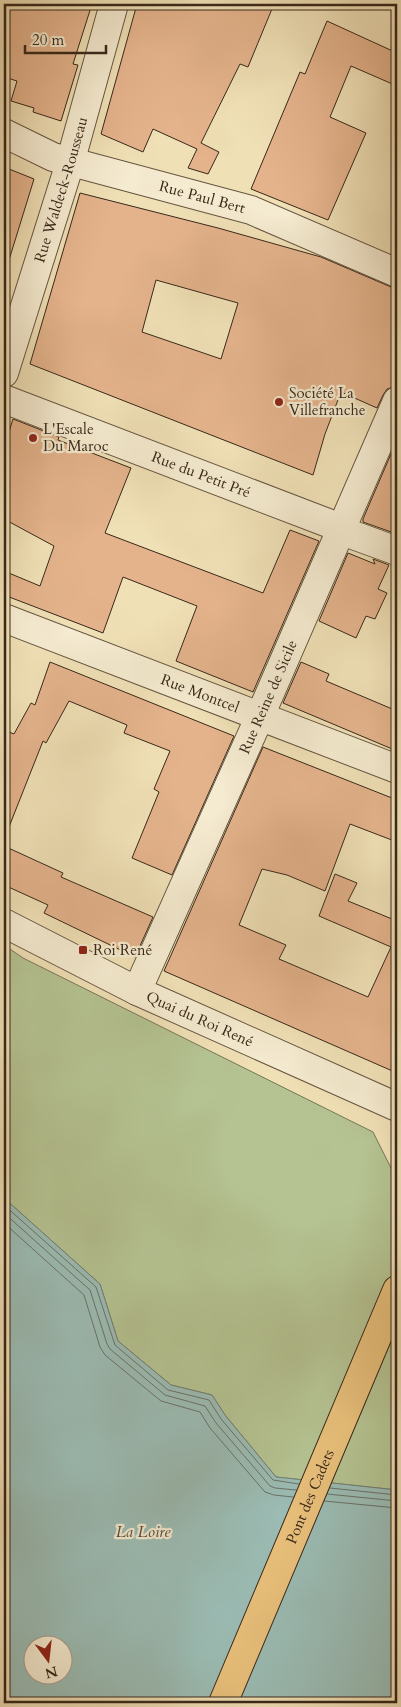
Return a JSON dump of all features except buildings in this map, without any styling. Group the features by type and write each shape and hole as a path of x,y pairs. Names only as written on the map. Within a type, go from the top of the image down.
{"main road":[{"name":"Pont des Cadets","path":"222,1703 397,1290"}],"street":[{"name":"Rue Waldeck-Rousseau","path":"4,373 70,163 114,4"},
{"name":"Rue Paul Bert","path":"4,133 53,157 70,163 251,210 397,273"},
{"name":"Rue du Petit Pré","path":"4,398 397,551"},
{"name":"Rue Reine de Sicile","path":"137,991 260,716 397,401"},
{"name":"Rue Montcel","path":"4,618 397,769"},
{"name":"Quai du Roi René","path":"4,923 137,991 397,1107"}],"green space":[{"path":"4,945 23,958 373,1132 397,1180 397,1490 276,1477 225,1415 212,1395 171,1385 118,1341 100,1284 4,1198"}],"water":[{"name":"La Loire","path":"4,1198 100,1284 118,1341 171,1385 212,1395 225,1415 276,1477 397,1490 397,1703 4,1703"}],"place":[{"name":"Société La Villefranche","path":"279,402"},
{"name":"L'Escale Du Maroc","path":"33,438"},
{"name":"Roi René","path":"83,950"}]}
